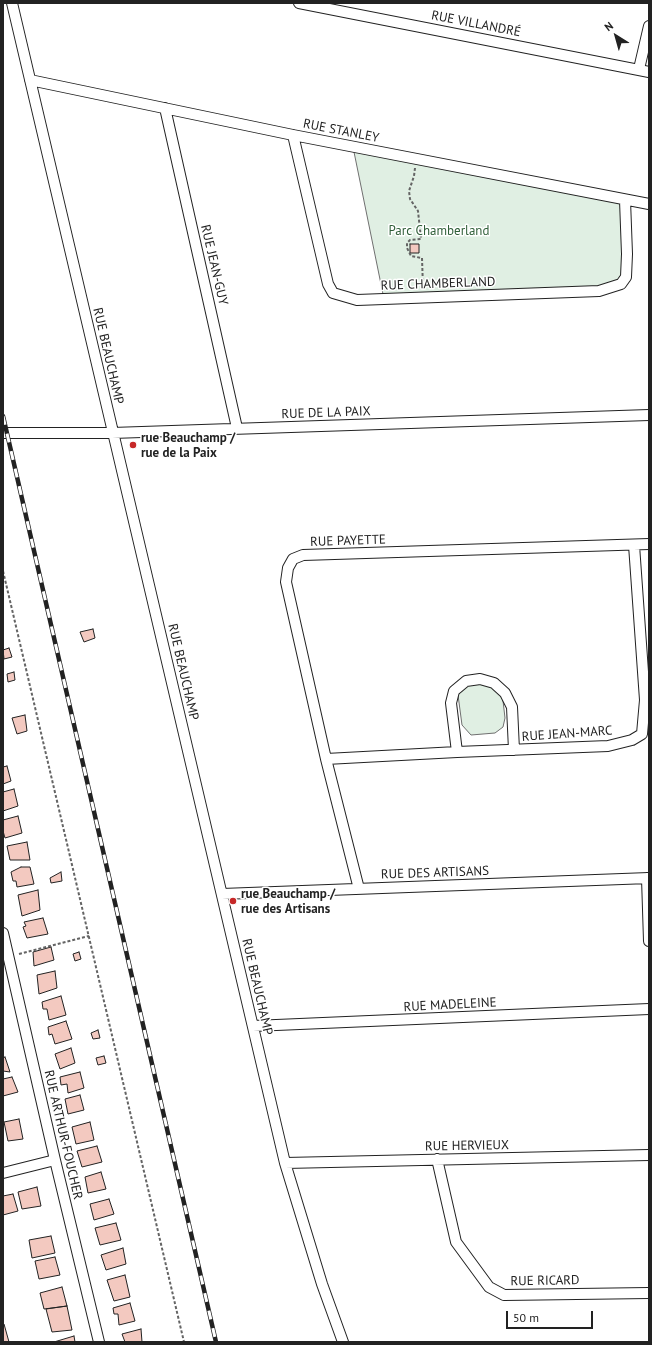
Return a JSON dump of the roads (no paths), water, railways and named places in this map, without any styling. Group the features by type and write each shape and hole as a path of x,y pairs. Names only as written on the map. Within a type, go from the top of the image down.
{"street":[{"name":"RUE BEAUCHAMP","path":"12,3 285,1163 322,1284 343,1342"},
{"name":"RUE VILLANDRÉ","path":"299,3 644,70"},
{"path":"644,70 649,26"},
{"name":"RUE STANLEY","path":"30,80 293,135 649,204"},
{"name":"RUE JEAN-GUY","path":"165,108 237,428"},
{"name":"RUE CHAMBERLAND","path":"293,135 328,284 334,293 358,300 599,291 621,284 626,277 627,254 625,200"},
{"name":"RUE DE LA PAIX","path":"3,433 112,433 649,415"},
{"name":"RUE PAYETTE","path":"359,889 326,759 286,582 288,568 293,559 303,555 649,544"},
{"name":"RUE JEAN-MARC","path":"326,759 608,746 632,740 642,734 645,700 634,545"},
{"path":"457,752 451,703 452,697 454,691 466,681 480,679 494,683 504,693 512,707 514,750"},
{"path":"648,878 649,941"},
{"name":"RUE DES ARTISANS","path":"222,894 648,878"},
{"name":"RUE ARTHUR-FOUCHER","path":"3,933 55,1160 99,1342"},
{"name":"RUE MADELEINE","path":"253,1026 649,1009"},
{"name":"RUE HERVIEUX","path":"285,1163 649,1155"},
{"name":"RUE RICARD","path":"437,1159 456,1242 488,1287 504,1295 649,1293"},
{"path":"3,1173 55,1160"}],"railway":[{"path":"3,416 216,1342"}],"place":[{"name":"rue Beauchamp / rue de la Paix","path":"133,445"},
{"name":"rue Beauchamp / rue des Artisans","path":"233,901"}],"park label":[{"name":"Parc Chamberland","path":"439,231"}]}
